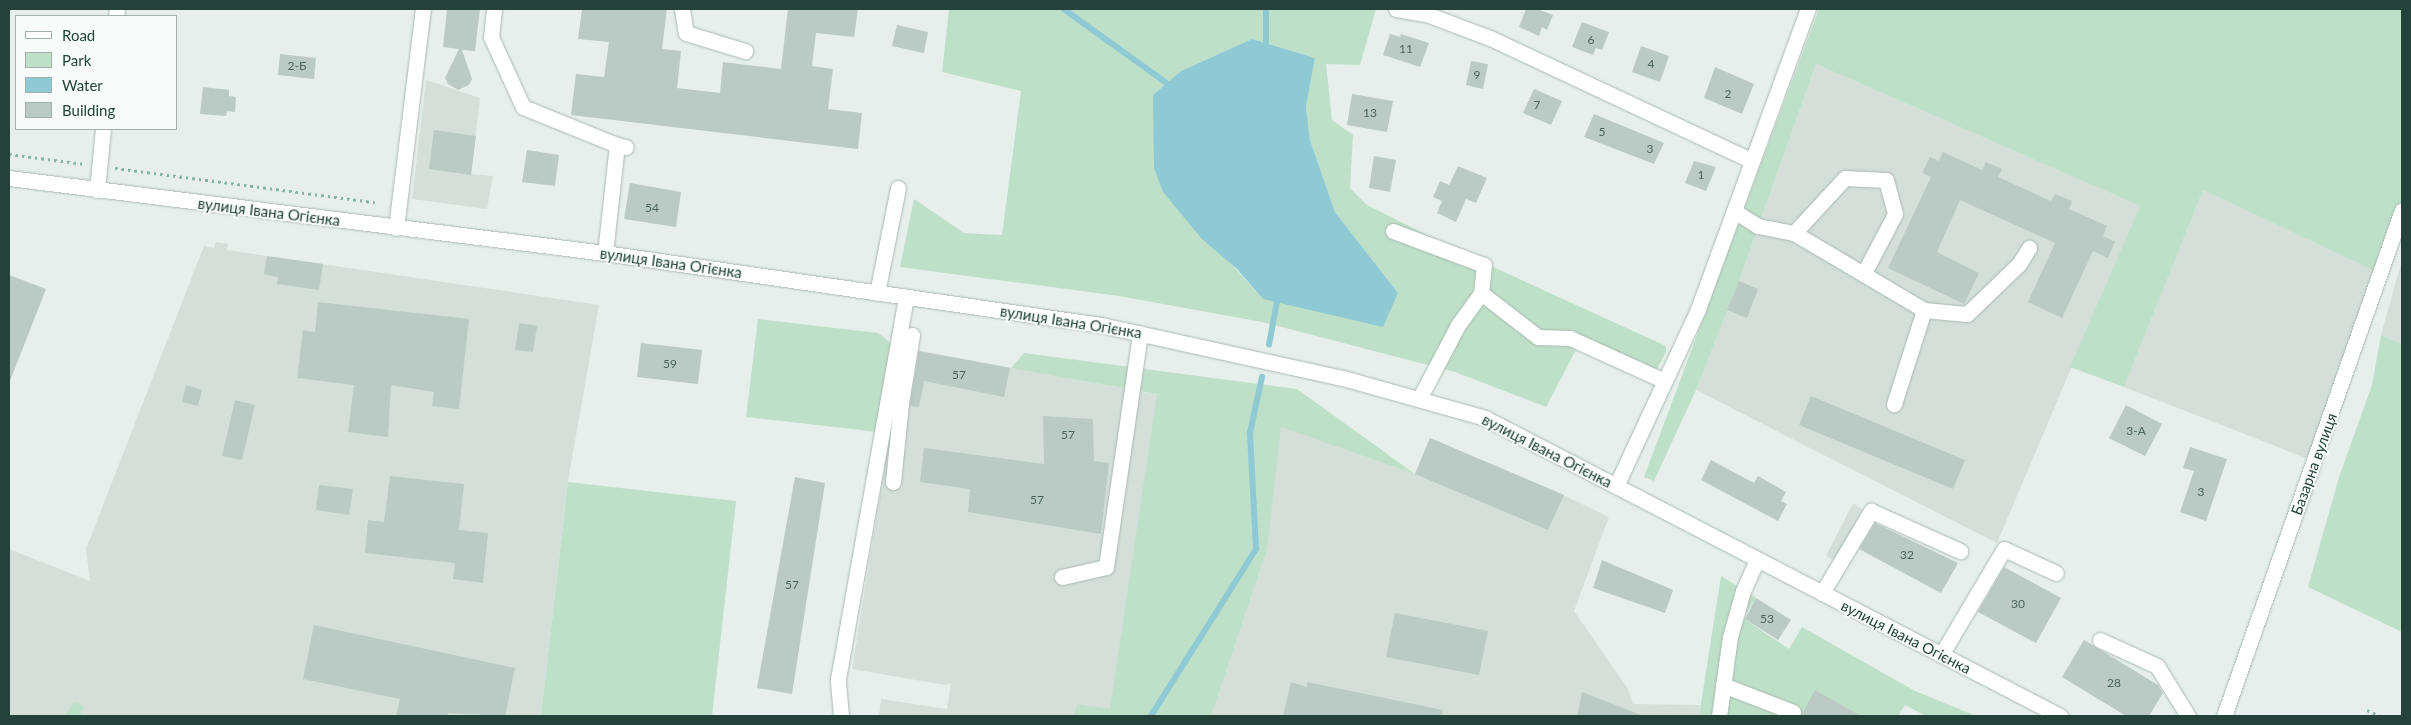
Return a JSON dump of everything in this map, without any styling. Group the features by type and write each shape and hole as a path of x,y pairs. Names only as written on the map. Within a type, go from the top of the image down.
{"street":[{"path":"396,228 423,9"},
{"path":"494,9 491,36 523,107 622,146 606,254"},
{"path":"682,9 686,33 745,51"},
{"path":"1396,9 1429,15 1490,38 1751,160"},
{"path":"1616,486 1698,309 1751,160 1808,9"},
{"path":"97,190 103,130"},
{"name":"вулиця Івана Огієнка","path":"9,178 606,254 1101,325 1342,378 1485,418 2060,716"},
{"path":"1794,233 1845,178 1886,180 1895,214 1864,273"},
{"path":"877,292 898,188"},
{"name":"Базарна вулиця","path":"2224,716 2402,210"},
{"path":"1734,211 1758,226 1794,233 1924,310 1967,314 2020,264 2029,248"},
{"path":"1393,231 1484,265 1481,292 1458,325 1419,400"},
{"path":"1481,292 1538,337 1570,338 1665,381"},
{"path":"841,716 838,679 906,297"},
{"path":"1894,404 1924,310"},
{"path":"1062,577 1106,566 1140,333"},
{"path":"893,482 900,403 912,336"},
{"path":"1822,593 1871,511 1960,551"},
{"path":"1941,655 2004,549 2056,574"},
{"path":"1719,716 1730,637 1757,560"},
{"path":"2100,640 2157,666 2188,716"},
{"path":"1723,685 1792,712"}],"path":[{"path":"9,154 374,202"},
{"path":"2367,710 2380,716"}],"shaded area":[{"path":"1816,64 2140,206 1997,543 1696,390 1739,281"},
{"path":"426,80 480,98 471,174 493,176 487,209 412,199"},
{"path":"2203,190 2381,274 2311,460 2124,387"},
{"path":"216,242 228,244 227,250 599,305 568,481 541,716 80,716 84,706 74,702 64,716 9,716 9,549 90,581 86,549 204,246 214,248"},
{"path":"2402,260 2402,344 2381,335"},
{"path":"904,348 1231,408 1415,474 1430,438 1563,495 1609,517 1574,611 1628,689 1633,704 1700,705 1699,716 879,716 881,699 947,709 951,683 945,685 852,669"},
{"path":"1853,503 1862,509 1837,563 1826,556"}],"green space":[{"path":"949,9 1376,9 1360,65 1326,64 1332,120 1353,135 1350,188 1367,205 1469,256 1666,346 1666,352 1655,373 1581,340 1546,407 1455,372 1262,322 1119,296 900,267 914,199 964,233 1002,235 1021,91 942,72","holes":["1252,39 1315,58 1306,107 1310,140 1335,212 1398,293 1263,299 1225,257 1153,95 1181,71"]},
{"path":"1819,9 2402,9 2402,210 2381,274 2203,190 2124,387 2070,367 2140,206 1816,64 1739,281 1696,390 1654,481 1644,477"},
{"path":"758,319 878,333 886,339 892,346 878,432 746,417"},
{"path":"2381,335 2402,344 2402,632 2308,587 2339,477 2372,385"},
{"path":"1024,353 1297,389 1415,474 1281,427 1267,549 1211,716 1074,716 1077,704 1110,709 1157,394 1011,368"},
{"path":"568,482 736,501 712,716 541,716"},
{"path":"1721,576 1756,598 1743,618 1789,649 1802,627 1915,691 1976,716 1926,716 1905,705 1898,716 1699,716"},
{"path":"74,702 84,706 80,716 64,716"}],"water":[{"path":"1252,39 1315,58 1306,107 1310,140 1335,212 1398,293 1383,327 1263,299 1237,269 1202,239 1163,192 1154,168 1153,95 1181,71"}],"building":[{"path":"447,9 480,9 475,51 462,50 472,79 469,85 458,90 448,84 445,78 459,49 443,47"},
{"path":"582,9 667,9 662,49 681,51 677,88 720,93 723,62 781,69 788,9 858,9 854,37 816,33 812,66 833,69 828,109 862,113 858,149 571,115 576,74 604,77 609,42 578,39"},
{"path":"1526,9 1537,9 1553,15 1547,30 1542,27 1539,36 1519,27"},
{"path":"1582,22 1609,32 1602,50 1596,48 1593,55 1572,47"},
{"path":"897,25 928,32 924,53 892,46"},
{"path":"1390,34 1400,37 1401,34 1429,43 1420,67 1383,55"},
{"path":"1641,46 1669,56 1660,82 1632,72"},
{"path":"280,54 316,58 314,79 278,75"},
{"path":"1471,61 1488,64 1483,89 1466,85"},
{"path":"1715,67 1754,84 1742,114 1704,98"},
{"path":"203,87 229,90 229,96 236,97 235,112 227,111 226,116 200,114"},
{"path":"1534,89 1562,101 1551,125 1523,113"},
{"path":"1352,94 1393,101 1387,132 1347,125"},
{"path":"1594,114 1664,143 1654,164 1584,137"},
{"path":"434,130 476,136 471,175 429,169"},
{"path":"527,150 559,155 555,186 522,182"},
{"path":"1943,152 1982,170 1986,162 2002,169 1998,177 2051,201 2055,194 2072,201 2069,209 2107,226 2103,236 2115,242 2108,258 2093,251 2062,318 2028,302 2055,243 1960,200 1937,252 1979,273 1964,304 1888,268 1931,177 1922,173 1930,157 1939,161"},
{"path":"1374,156 1396,160 1390,192 1369,188"},
{"path":"1694,161 1716,167 1706,191 1685,183"},
{"path":"1458,166 1487,178 1476,203 1466,199 1456,222 1437,213 1442,201 1433,197 1440,181 1449,185"},
{"path":"630,183 681,192 676,227 624,219"},
{"path":"267,256 323,264 319,290 277,284 278,277 264,274"},
{"path":"9,275 46,289 10,381 9,381"},
{"path":"1739,281 1758,289 1747,318 1727,310"},
{"path":"318,302 469,319 459,409 432,406 434,392 391,385 388,437 348,432 354,385 297,378 303,330 315,332"},
{"path":"519,323 537,326 533,352 515,350"},
{"path":"641,343 702,350 698,384 637,377"},
{"path":"919,351 1010,368 1004,397 924,381 919,407 910,406"},
{"path":"186,385 202,390 198,406 182,402"},
{"path":"1811,396 1965,460 1953,489 1799,425"},
{"path":"235,400 255,405 242,460 222,456"},
{"path":"2126,405 2162,424 2145,456 2109,438"},
{"path":"1043,416 1093,419 1094,461 1109,463 1101,534 968,512 970,489 920,482 924,448 1044,464"},
{"path":"1430,438 1564,495 1548,530 1415,474"},
{"path":"2190,447 2227,459 2206,521 2180,512 2194,471 2183,468"},
{"path":"1711,460 1754,483 1758,476 1786,492 1781,501 1787,504 1778,521 1701,480"},
{"path":"390,476 464,484 459,530 488,533 483,583 453,579 455,563 365,553 368,520 384,522"},
{"path":"795,477 825,483 792,694 757,688"},
{"path":"319,485 353,489 349,515 316,510"},
{"path":"1875,523 1958,563 1941,593 1859,549"},
{"path":"1602,560 1673,590 1665,613 1593,588"},
{"path":"2004,567 2061,598 2036,643 1978,612"},
{"path":"1756,598 1791,620 1778,640 1745,619"},
{"path":"1395,613 1488,631 1479,675 1386,657"},
{"path":"314,625 515,668 505,716 448,713 448,716 396,716 400,699 303,679"},
{"path":"2084,640 2158,685 2163,693 2149,716 2126,716 2062,677"},
{"path":"1291,682 1307,687 1307,682 1443,710 1442,716 1283,716"},
{"path":"1815,690 1861,716 1801,716"},
{"path":"1582,692 1641,715 1577,716"}],"waterway":[{"path":"1064,9 1167,83"},
{"path":"1266,9 1266,43"},
{"path":"1269,345 1277,302"},
{"path":"1151,716 1256,549 1250,433 1262,377"}]}
